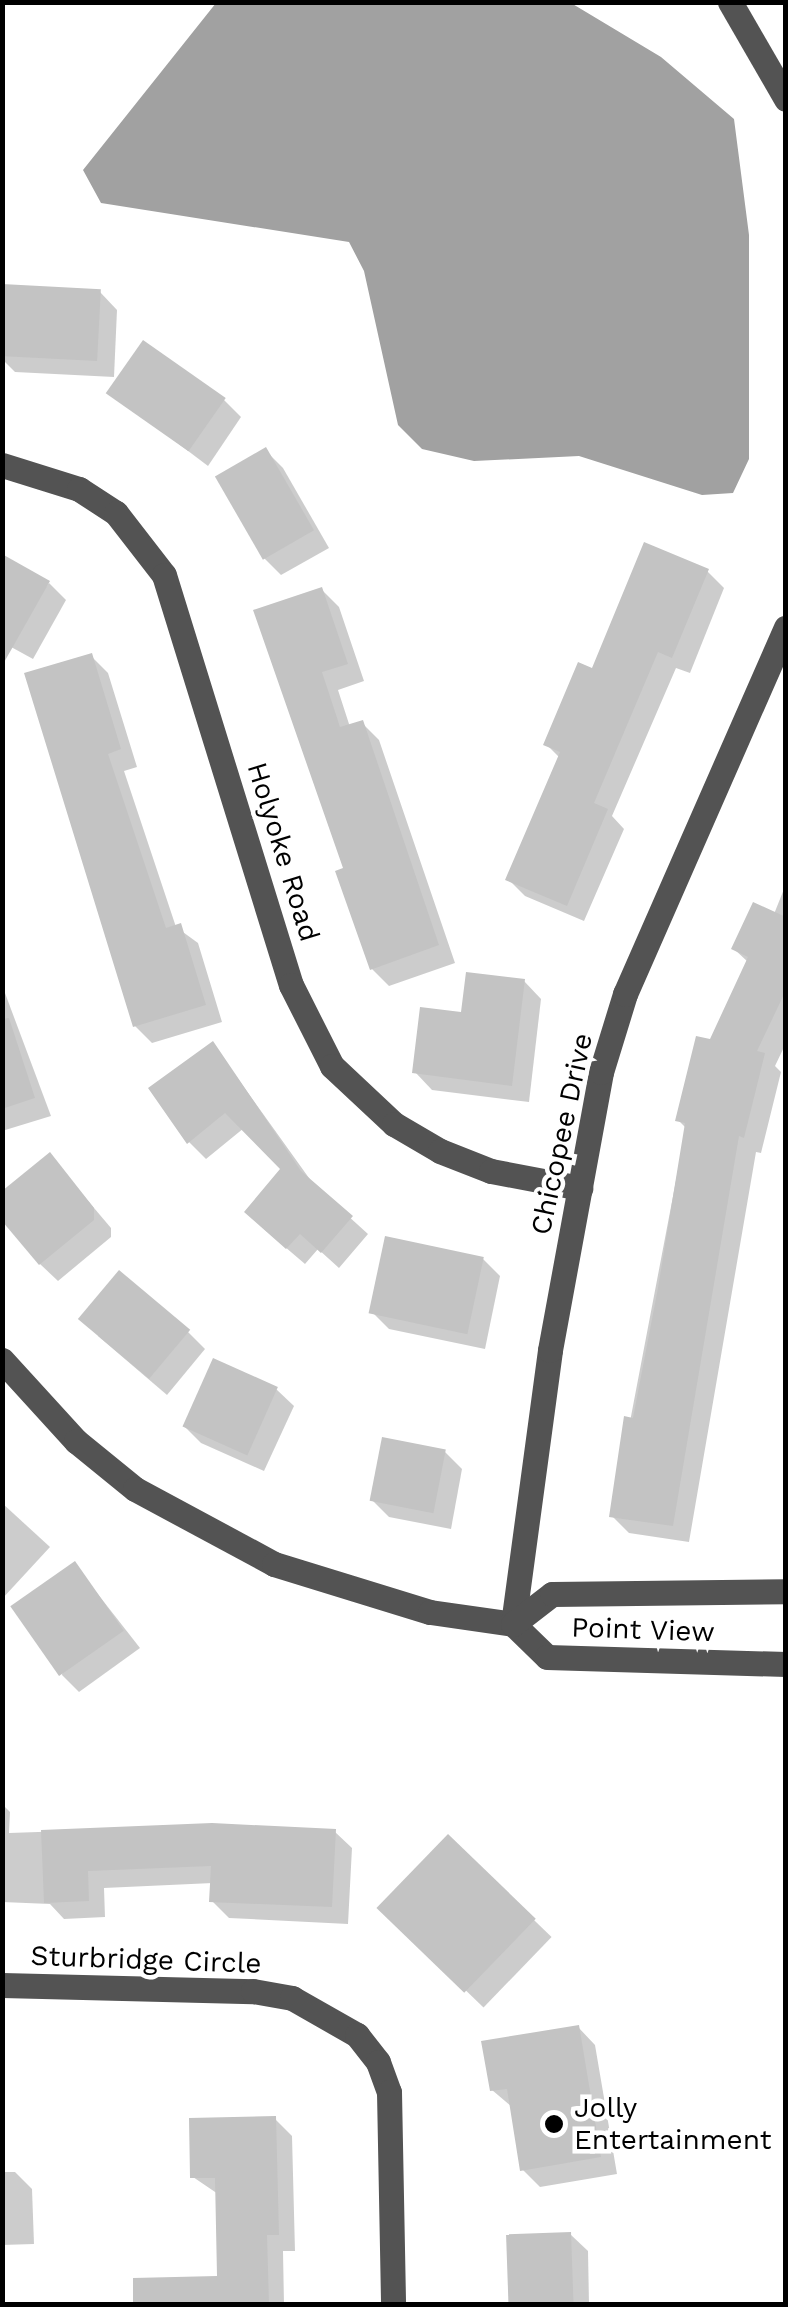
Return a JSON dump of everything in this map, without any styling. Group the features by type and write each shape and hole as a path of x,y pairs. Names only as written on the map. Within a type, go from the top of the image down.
{"street":[{"path":"730,2 786,99"},
{"name":"Holyoke Road","path":"2,465 79,489 116,513 164,575 291,985 332,1066 394,1124 440,1151 491,1171 580,1188"},
{"name":"Chicopee Drive","path":"513,1624 601,1072 625,994 786,628"},
{"path":"2,1360 76,1441 135,1488 274,1564 386,1600 513,1624"},
{"name":"Point View","path":"786,1591 552,1594 513,1624 547,1657 786,1664"},
{"name":"Sturbridge Circle","path":"2,1985 253,1991 292,1998 357,2035 378,2062 389,2092 393,2304"}],"shaded area":[{"path":"216,3 571,3 661,57 734,119 749,235 749,459 733,493 702,495 579,456 474,461 422,449 398,425 364,271 349,242 101,203 83,170"}],"building":[{"path":"2,284 101,289 97,361 2,356"},
{"path":"143,340 226,398 188,451 106,393"},
{"path":"266,447 314,530 263,560 215,476"},
{"path":"644,542 709,569 672,658 658,652 594,803 608,809 567,906 505,880 560,752 543,745 578,662 592,668"},
{"path":"2,554 50,581 2,666"},
{"path":"322,587 348,664 322,672 340,727 363,720 439,945 370,970 335,871 343,868 253,610"},
{"path":"92,653 121,749 108,754 166,928 181,923 206,1005 133,1027 24,673"},
{"path":"753,902 786,917 786,990 757,1051 765,1053 744,1138 739,1136 673,1526 609,1517 624,1416 633,1418 658,1288 685,1123 675,1121 696,1036 710,1039 748,957 731,949"},
{"path":"466,972 525,979 512,1086 412,1073 420,1007 461,1012"},
{"path":"9,1018 35,1098 2,1109 2,1019"},
{"path":"213,1041 301,1171 353,1216 321,1253 300,1234 286,1249 244,1212 280,1169 225,1113 187,1144 148,1088"},
{"path":"50,1152 94,1208 94,1220 39,1265 2,1221 2,1191"},
{"path":"385,1236 484,1257 467,1334 369,1313"},
{"path":"119,1270 190,1330 149,1379 78,1319"},
{"path":"213,1358 278,1387 247,1455 182,1427"},
{"path":"382,1437 446,1449 433,1513 370,1501"},
{"path":"75,1561 124,1631 59,1676 10,1606"},
{"path":"212,1823 336,1829 332,1907 209,1902 211,1866 88,1871 89,1901 44,1903 41,1830"},
{"path":"448,1834 536,1919 464,1993 376,1908"},
{"name":"Jolly Entertainment","path":"579,2025 601,2157 520,2171 507,2089 490,2091 481,2041"},
{"path":"276,2116 279,2235 267,2235 269,2304 133,2304 133,2278 217,2276 215,2178 190,2178 189,2118"},
{"path":"571,2232 574,2304 508,2304 506,2234"}],"place":[{"name":"Jolly Entertainment","path":"554,2124"}]}
